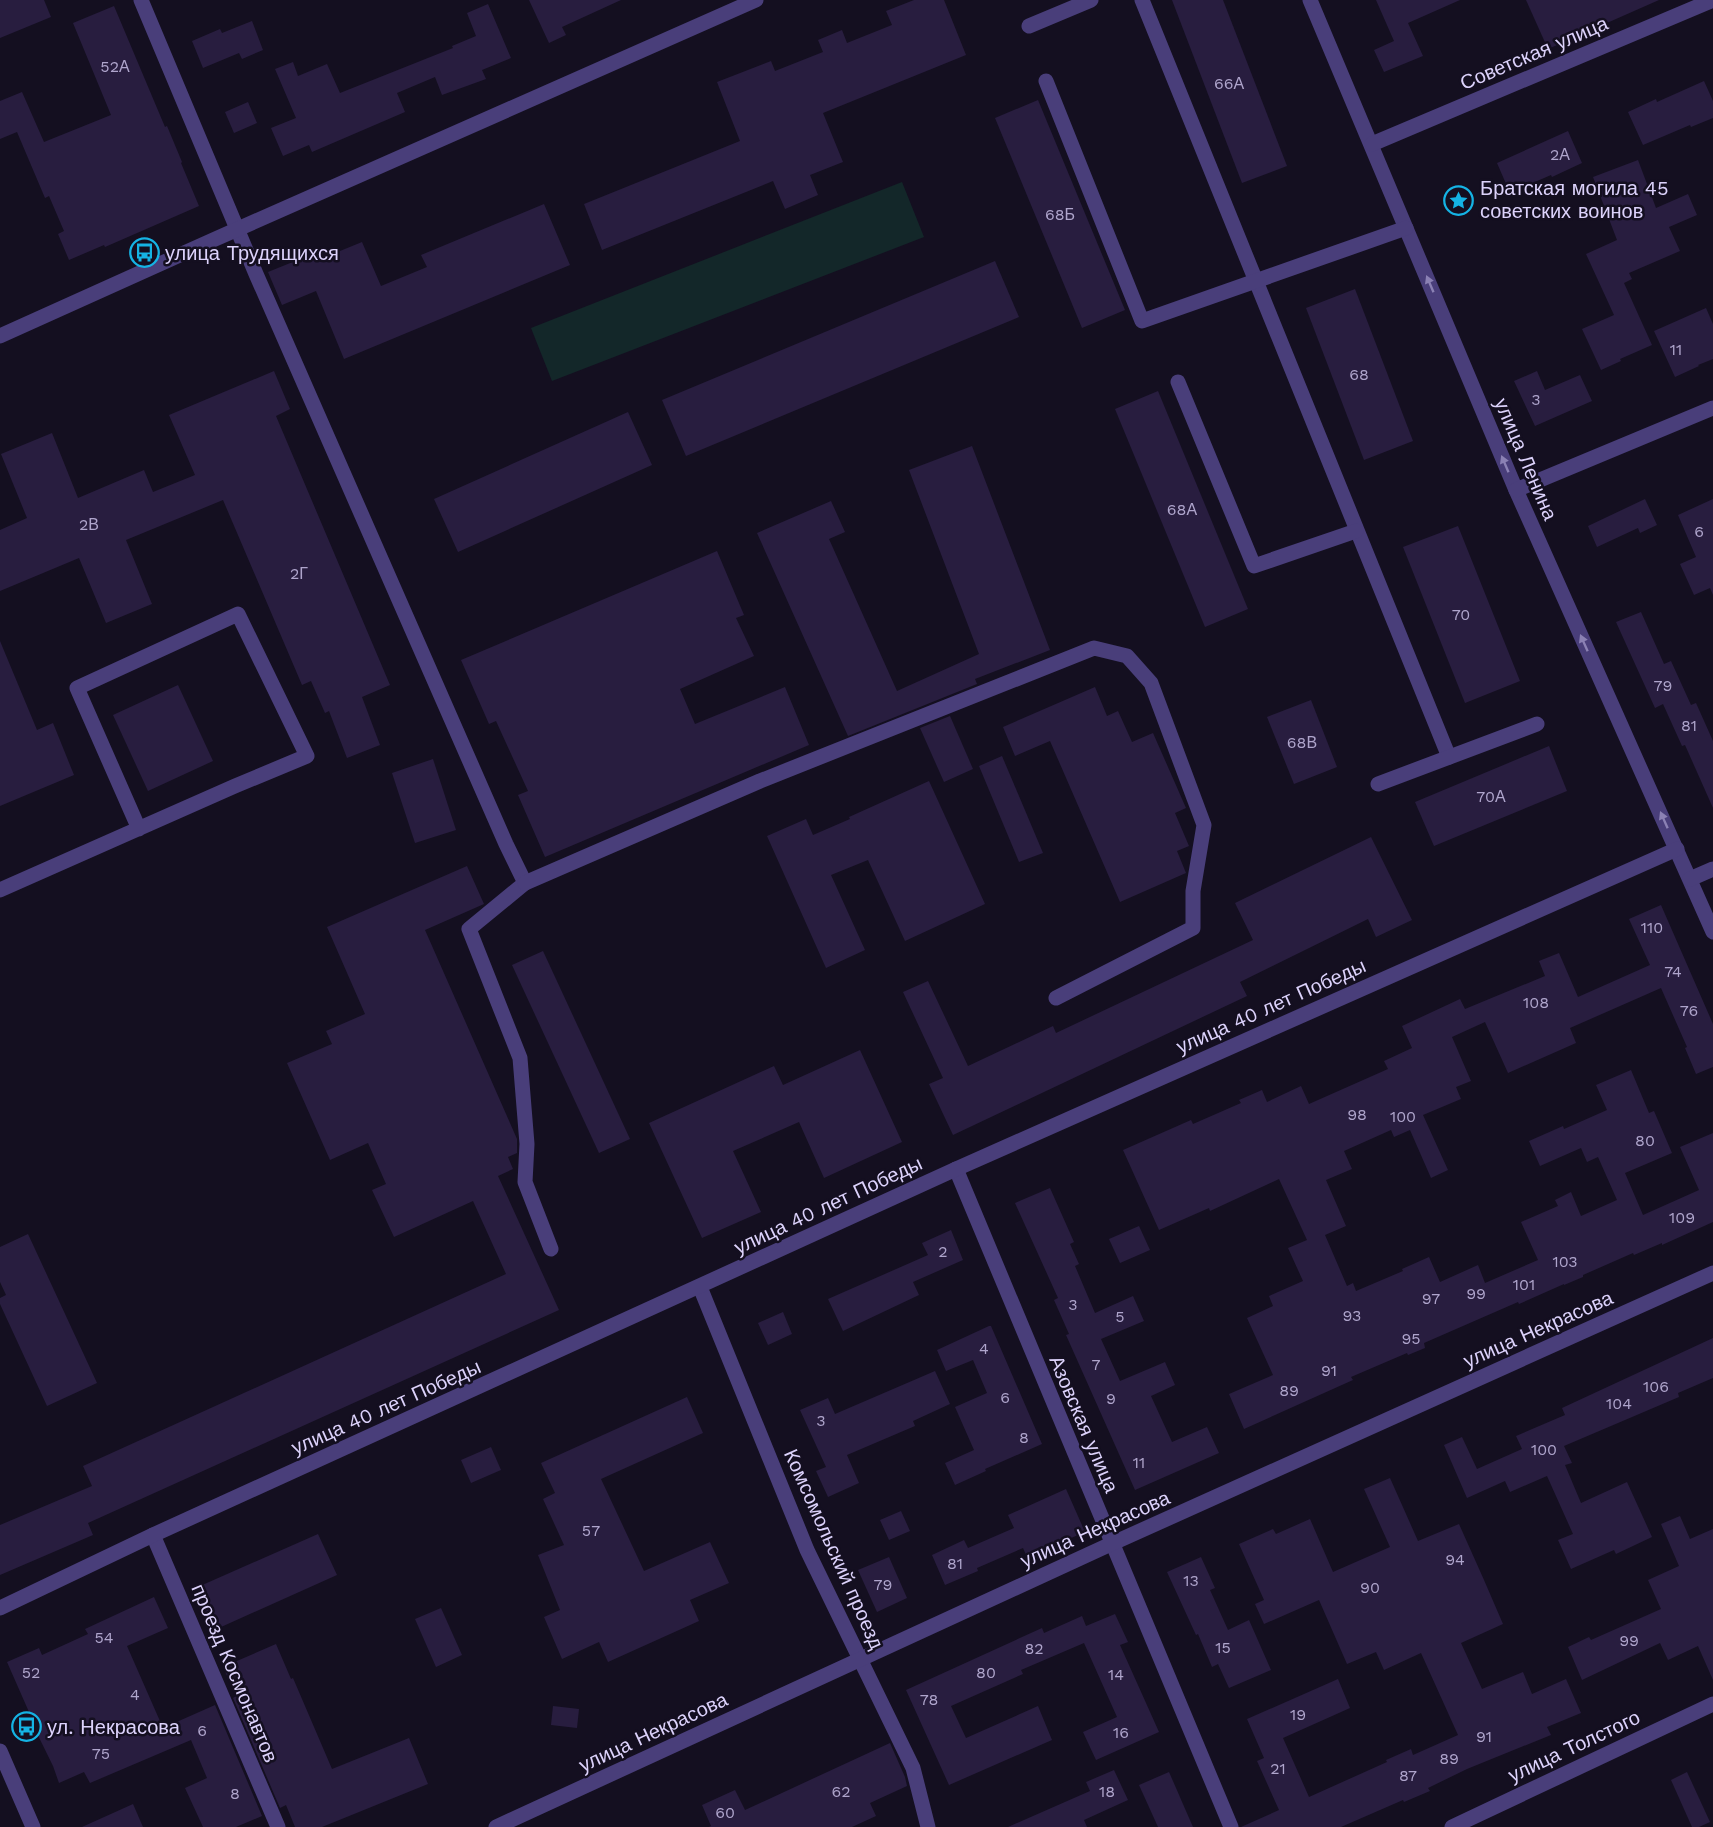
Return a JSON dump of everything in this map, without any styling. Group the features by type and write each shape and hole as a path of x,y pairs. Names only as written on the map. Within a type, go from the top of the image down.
{"street":[{"path":"141,0 256,274 525,883"},
{"path":"0,336 756,0"},
{"path":"1029,26 1091,0"},
{"path":"1142,0 1449,758"},
{"name":"улица Ленина","path":"1310,0 1516,490 1713,932"},
{"name":"Советская улица","path":"1372,144 1713,0"},
{"path":"1046,81 1142,321 1407,228"},
{"path":"1178,382 1254,566 1356,531"},
{"path":"1516,490 1713,408"},
{"path":"0,890 307,756 238,614 77,688 139,829"},
{"path":"551,1249 525,1182 527,1144 520,1058 469,929 525,883 760,781 1094,648 1127,656 1150,683 1204,825 1193,891 1193,928 1056,998"},
{"path":"1378,784 1537,724"},
{"name":"улица 40 лет Победы","path":"0,1608 153,1535 956,1169 1677,849"},
{"path":"1690,879 1713,869"},
{"name":"Азовская улица","path":"956,1169 1231,1827"},
{"name":"улица Некрасова","path":"496,1827 1111,1544 1713,1273"},
{"name":"Комсомольский проезд","path":"700,1287 807,1550 913,1768 928,1827"},
{"name":"проезд Космонавтов","path":"153,1535 278,1827"},
{"name":"улица Толстого","path":"1452,1827 1713,1704"},
{"path":"0,1751 33,1827"}],"green space":[{"path":"902,182 924,237 552,381 531,328"}],"building":[{"path":"0,0 44,0 51,17 0,38"},
{"path":"529,0 621,0 562,27 566,35 549,43"},
{"path":"914,0 944,0 966,55 823,113 843,162 810,175 818,195 785,209 773,181 602,250 584,204 740,141 717,82 771,61 775,71 823,52 818,40 842,30 847,43 892,25 886,11"},
{"path":"1172,0 1223,0 1287,166 1242,183"},
{"path":"1376,0 1460,0 1408,23 1423,56 1384,72 1374,50 1394,41"},
{"path":"1526,0 1659,0 1548,49"},
{"path":"488,4 511,58 482,70 486,79 442,95 435,77 397,93 405,112 312,152 309,145 283,156 271,128 296,118 275,69 293,62 298,76 327,64 340,93 453,48 452,46 476,36 467,13"},
{"path":"114,6 165,127 167,126 199,206 105,247 104,245 69,260 58,234 64,231 49,196 45,198 17,132 0,139 0,101 22,92 44,142 111,115 73,23"},
{"path":"252,21 263,50 242,59 239,53 203,68 192,41 220,29 222,33"},
{"path":"1704,81 1713,101 1713,118 1643,145 1628,112"},
{"path":"1038,100 1125,310 1082,328 995,118"},
{"path":"248,102 257,123 234,133 225,112"},
{"path":"1568,131 1582,163 1510,193 1497,163"},
{"path":"1638,160 1656,208 1688,194 1697,215 1669,227 1680,251 1629,273 1632,279 1624,283 1652,345 1601,370 1582,329 1614,315 1586,254 1617,240 1593,177"},
{"path":"544,204 570,265 344,359 316,291 282,305 268,272 315,253 318,260 362,242 381,286 427,267 421,255"},
{"path":"995,261 1019,317 686,456 662,400"},
{"path":"1355,289 1413,441 1364,460 1306,308"},
{"path":"1706,308 1713,324 1713,359 1675,377 1654,331"},
{"path":"274,371 290,409 276,416 390,685 362,697 380,745 347,758 329,711 325,713 311,681 302,685 223,500 126,540 152,604 106,623 79,558 0,591 0,530 27,518 1,454 52,433 78,498 144,470 153,492 195,475 169,415"},
{"path":"1537,371 1545,390 1580,375 1592,401 1535,426 1514,381"},
{"path":"1158,391 1248,609 1205,627 1115,409"},
{"path":"628,412 652,465 458,552 434,499"},
{"path":"972,446 1050,650 975,679 977,684 848,736 757,533 831,501 845,532 829,539 897,691 979,654 909,470"},
{"path":"1645,499 1657,525 1640,533 1638,528 1597,547 1588,526"},
{"path":"1713,499 1713,595 1710,588 1694,595 1680,564 1696,557 1678,515"},
{"path":"1458,526 1520,681 1465,703 1403,547"},
{"path":"717,551 744,615 736,618 754,656 680,689 695,724 785,687 809,745 545,857 518,795 528,791 496,721 489,724 461,660"},
{"path":"1641,612 1664,664 1671,661 1691,705 1696,703 1713,741 1713,808 1685,745 1682,746 1663,704 1655,708 1616,622"},
{"path":"0,641 37,730 53,723 74,775 0,806"},
{"path":"178,685 213,761 148,791 113,715"},
{"path":"1095,687 1107,716 1118,711 1132,742 1153,733 1186,808 1175,813 1189,846 1177,851 1186,873 1120,902 1050,741 1015,756 1003,727"},
{"path":"1311,700 1337,767 1294,784 1267,717"},
{"path":"950,716 973,769 944,782 920,728"},
{"path":"1549,746 1567,791 1434,846 1415,802"},
{"path":"1002,756 1043,853 1019,862 979,766"},
{"path":"433,759 456,830 415,843 392,773"},
{"path":"929,781 985,904 905,941 868,860 831,875 865,950 826,968 767,836 806,819 813,835"},
{"path":"1371,837 1412,920 1376,937 1368,919 1240,982 1247,996 953,1135 929,1084 943,1078 903,992 928,981 968,1066 1053,1026 1056,1033 1253,940 1235,903"},
{"path":"467,866 484,904 425,930 517,1139 517,1153 508,1157 513,1169 498,1176 559,1310 88,1523 93,1535 0,1575 0,1525 92,1486 83,1466 506,1274 473,1201 394,1237 372,1190 386,1184 368,1143 330,1160 287,1063 332,1044 326,1031 365,1014 327,927"},
{"path":"1661,905 1713,1024 1713,1067 1696,1074 1685,1048 1687,1047 1661,988 1570,1028 1576,1043 1508,1073 1485,1022 1452,1037 1471,1081 1456,1087 1461,1099 1423,1115 1448,1170 1431,1178 1410,1130 1394,1137 1391,1130 1344,1151 1352,1169 1326,1180 1346,1226 1325,1235 1347,1286 1353,1283 1356,1291 1429,1257 1440,1282 1478,1265 1485,1283 1538,1260 1521,1222 1558,1206 1555,1200 1571,1192 1581,1216 1617,1200 1598,1157 1587,1162 1581,1148 1540,1166 1529,1141 1607,1110 1596,1085 1631,1070 1649,1113 1654,1111 1672,1153 1625,1173 1643,1215 1699,1190 1680,1147 1713,1133 1713,1222 1662,1245 1662,1243 1634,1255 1633,1253 1583,1275 1583,1277 1519,1304 1518,1302 1424,1343 1425,1348 1408,1355 1407,1353 1351,1377 1353,1380 1244,1429 1229,1394 1273,1375 1247,1318 1273,1306 1269,1296 1303,1281 1288,1248 1307,1240 1279,1179 1210,1211 1209,1208 1159,1230 1123,1150 1191,1120 1193,1124 1241,1103 1239,1100 1262,1090 1267,1102 1301,1086 1309,1104 1388,1069 1384,1061 1412,1048 1402,1026 1460,999 1465,1009 1545,976 1539,961 1559,953 1578,997 1650,965 1629,919"},
{"path":"543,951 630,1139 599,1153 512,965"},
{"path":"860,1050 902,1142 824,1178 799,1122 733,1151 761,1212 702,1238 649,1123 774,1066 783,1085"},
{"path":"1050,1188 1074,1242 1070,1244 1079,1264 1075,1266 1095,1313 1133,1296 1144,1321 1101,1339 1120,1381 1165,1362 1175,1385 1151,1396 1172,1442 1207,1427 1219,1453 1135,1490 1066,1335 1069,1334 1054,1300 1058,1298 1015,1203"},
{"path":"1139,1226 1150,1250 1120,1263 1109,1239"},
{"path":"951,1230 963,1260 913,1282 919,1295 843,1331 828,1299 928,1255 922,1243"},
{"path":"28,1234 97,1383 47,1406 0,1304 0,1298 6,1295 0,1282 0,1247"},
{"path":"783,1312 792,1334 768,1345 758,1323"},
{"path":"991,1326 1042,1444 955,1485 945,1463 974,1450 955,1407 987,1393 973,1360 946,1371 937,1350"},
{"path":"1713,1338 1713,1378 1678,1393 1679,1397 1564,1446 1572,1463 1565,1465 1581,1503 1627,1482 1652,1537 1616,1554 1614,1550 1571,1569 1558,1540 1573,1534 1547,1476 1510,1492 1505,1481 1467,1498 1444,1445 1462,1437 1477,1469 1522,1449 1516,1436 1565,1415 1562,1408"},
{"path":"935,1371 950,1404 913,1421 915,1426 847,1455 859,1483 828,1497 816,1471 826,1467 800,1410 828,1398 835,1414"},
{"path":"687,1397 703,1433 601,1479 644,1571 710,1542 729,1583 690,1600 699,1621 608,1662 599,1642 562,1659 544,1617 560,1610 538,1555 564,1545 543,1499 555,1493 541,1463"},
{"path":"491,1447 501,1470 471,1483 461,1460"},
{"path":"1390,1478 1418,1541 1459,1524 1484,1580 1503,1624 1461,1643 1482,1689 1523,1672 1532,1694 1566,1679 1581,1713 1547,1727 1551,1735 1467,1769 1428,1788 1430,1791 1341,1827 1241,1827 1279,1810 1257,1761 1264,1758 1247,1719 1338,1679 1350,1708 1283,1738 1309,1797 1411,1749 1413,1755 1458,1735 1421,1653 1384,1670 1376,1652 1347,1664 1319,1600 1264,1624 1255,1604 1264,1600 1239,1544 1273,1529 1276,1534 1310,1519 1333,1572 1390,1547 1364,1489"},
{"path":"1066,1489 1085,1532 1027,1557 1023,1548 945,1585 932,1555 964,1540 968,1548 1014,1528 1008,1515"},
{"path":"901,1511 910,1531 889,1540 880,1520"},
{"path":"1680,1516 1690,1539 1713,1529 1713,1680 1698,1646 1668,1660 1660,1643 1582,1680 1568,1647 1589,1637 1591,1640 1661,1609 1648,1580 1679,1566 1661,1524"},
{"path":"318,1534 337,1575 210,1632 191,1590"},
{"path":"889,1557 907,1598 877,1612 858,1570"},
{"path":"1201,1557 1215,1588 1210,1590 1228,1630 1249,1620 1271,1670 1229,1688 1218,1664 1212,1667 1167,1572"},
{"path":"154,1597 168,1628 127,1646 163,1728 215,1705 262,1816 236,1827 203,1827 185,1788 207,1778 191,1740 90,1783 84,1772 59,1783 7,1662 39,1648 42,1655 88,1634 85,1629"},
{"path":"441,1608 462,1655 436,1667 415,1619"},
{"path":"1115,1614 1128,1642 1120,1645 1159,1732 1096,1760 1083,1732 1117,1717 1084,1643 1021,1670 1023,1674 951,1706 966,1738 1038,1706 1052,1740 949,1785 906,1690 1042,1628 1044,1633 1082,1616 1086,1626"},
{"path":"276,1644 332,1769 409,1738 428,1784 322,1827 295,1827 286,1805 280,1808 233,1698 236,1696 223,1667"},
{"path":"553,1706 579,1709 577,1728 551,1725"},
{"path":"890,1743 907,1786 870,1803 876,1816 852,1827 709,1827 711,1826 702,1805 735,1790 745,1810"},
{"path":"1114,1770 1128,1800 1084,1820 1087,1827 1008,1827 1090,1791 1086,1782"},
{"path":"1169,1772 1193,1827 1158,1827 1139,1785"},
{"path":"1687,1772 1710,1822 1699,1827 1692,1827 1671,1780"},
{"path":"133,1804 143,1827 82,1827"}],"place":[{"name":"Братская могила 45 советских воинов","path":"1459,200"},
{"name":"улица Трудящихся","path":"144,253"},
{"name":"ул. Некрасова","path":"26,1727"}]}
